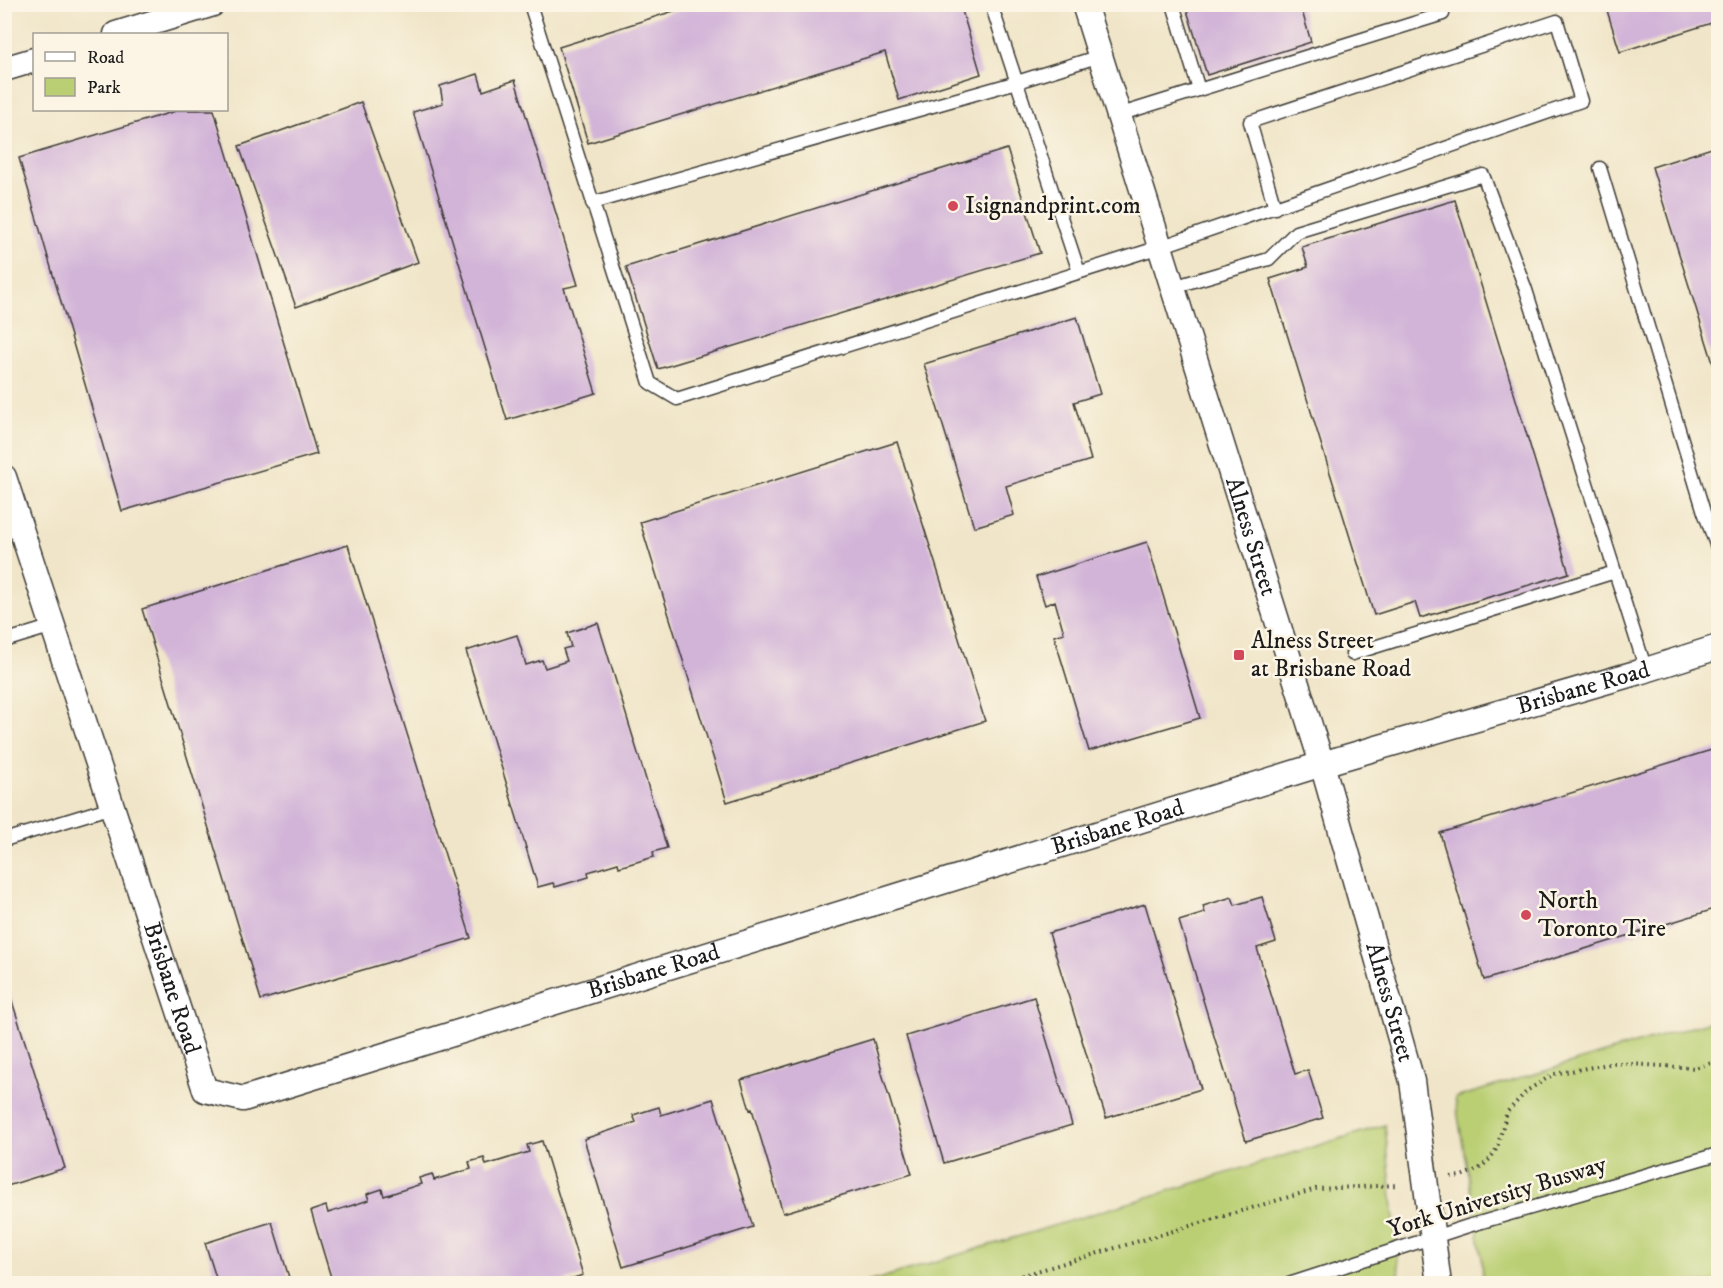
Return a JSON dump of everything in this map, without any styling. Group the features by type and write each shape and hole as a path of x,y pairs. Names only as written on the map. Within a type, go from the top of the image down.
{"street":[{"path":"119,33 213,4"},
{"name":"Alness Street","path":"1084,4 1322,764 1412,1082 1439,1284"},
{"path":"4,69 33,60"},
{"name":"Brisbane Road","path":"4,477 205,1090 243,1098 1322,764 1719,647"}],"lane":[{"path":"530,4 650,383 677,399 1160,247 1275,208 1581,101 1557,21 1250,122 1275,208"},
{"path":"991,4 1079,272"},
{"path":"1173,4 1199,90"},
{"path":"1118,115 1443,14 1439,4"},
{"path":"592,203 1017,82 1100,56"},
{"path":"1600,168 1701,501 1719,550"},
{"path":"1173,287 1269,259 1296,232 1483,175 1526,290 1647,670"},
{"path":"1352,654 1615,572"},
{"path":"4,641 53,626"},
{"path":"4,840 112,807"},
{"name":"York University Busway","path":"1289,1284 1468,1226 1719,1154"}],"path":[{"path":"1461,1176 1479,1169 1490,1160 1497,1148 1507,1112 1528,1090 1554,1074 1614,1063 1695,1068 1719,1061"},
{"path":"993,1284 1316,1189 1398,1185"}],"green space":[{"path":"1718,1019 1718,1283 1483,1283 1482,1258 1455,1098"},
{"path":"1385,1125 1400,1283 865,1283"}],"building":[{"path":"696,4 960,4 981,74 899,100 885,52 588,143 559,47"},
{"path":"1185,4 1300,4 1311,42 1207,75"},
{"path":"1605,4 1718,4 1718,21 1620,52"},
{"path":"478,74 483,91 515,80 578,285 564,288 596,393 507,420 413,112 443,103 440,86"},
{"path":"361,102 418,262 296,307 239,146"},
{"path":"176,111 214,111 317,454 122,511 19,158"},
{"path":"1718,146 1718,379 1652,167"},
{"path":"1007,149 1040,253 658,369 626,267"},
{"path":"1455,200 1569,573 1420,618 1415,602 1374,615 1270,279 1308,267 1302,247"},
{"path":"1077,317 1100,394 1074,402 1091,460 1006,486 1014,515 974,527 924,364"},
{"path":"897,442 985,721 727,802 640,522"},
{"path":"1147,542 1200,718 1089,751 1054,636 1064,633 1055,601 1045,605 1036,577"},
{"path":"348,545 471,938 261,1000 142,609"},
{"path":"598,623 667,848 653,852 654,857 619,867 618,863 588,872 589,877 555,887 553,883 538,887 466,651 517,635 526,665 542,660 545,668 567,661 563,649 571,647 567,633"},
{"path":"1718,748 1718,908 1484,980 1440,833"},
{"path":"1232,897 1235,905 1262,897 1276,942 1257,948 1295,1074 1308,1070 1323,1118 1246,1141 1179,921 1205,913 1203,906"},
{"path":"1145,904 1201,1089 1106,1118 1049,933"},
{"path":"4,976 65,1168 4,1187"},
{"path":"1034,997 1072,1125 944,1163 906,1036"},
{"path":"873,1039 912,1174 783,1213 741,1080"},
{"path":"713,1099 753,1227 623,1267 584,1139 636,1122 633,1115 659,1107 661,1115"},
{"path":"542,1141 583,1275 555,1284 333,1284 311,1211 326,1206 328,1213 369,1200 367,1194 382,1189 384,1196 421,1184 419,1178 432,1174 434,1180 471,1169 469,1162 484,1158 486,1165 529,1152 527,1145"},
{"path":"272,1222 291,1284 218,1284 205,1243"}],"place":[{"name":"Isignandprint.com","path":"953,206"},
{"name":"Alness Street at Brisbane Road","path":"1239,655"},
{"name":"North Toronto Tire","path":"1526,915"}]}
